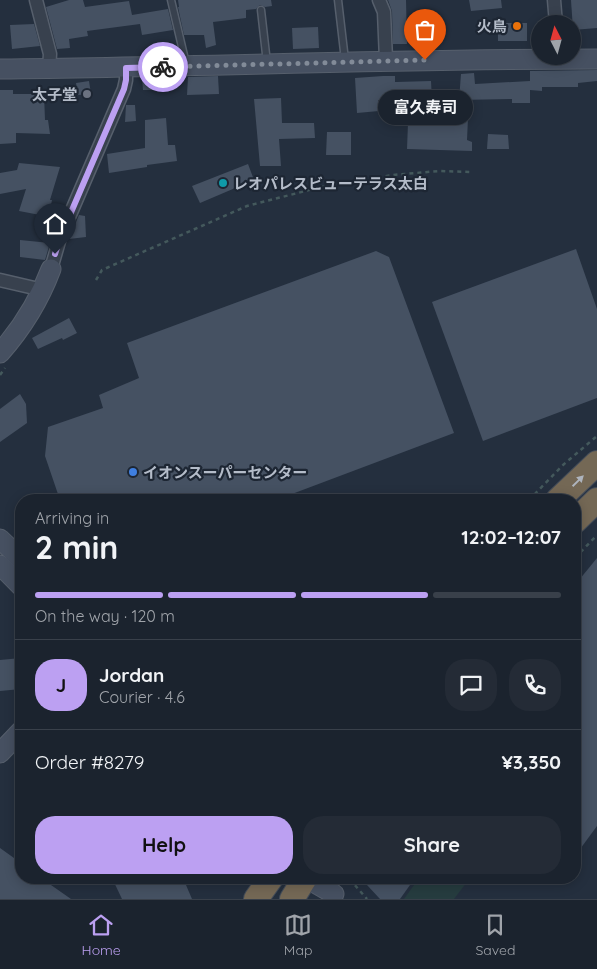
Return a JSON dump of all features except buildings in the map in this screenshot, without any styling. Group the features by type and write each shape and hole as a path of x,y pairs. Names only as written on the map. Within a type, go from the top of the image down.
{"highway":[{"path":"564,494 597,463"},
{"path":"581,515 597,500"},
{"path":"256,899 267,884"},
{"path":"292,899 301,884"}],"street":[{"path":"36,0 50,54 49,69"},
{"path":"379,0 384,12 386,60"},
{"path":"554,0 555,15"},
{"path":"0,69 126,68 386,60 531,58"},
{"path":"581,59 597,59"},
{"path":"0,353 24,323 43,290 60,238 124,89 126,68"},
{"path":"0,280 43,290"},
{"path":"0,539 15,553"},
{"path":"0,565 15,580"},
{"path":"0,752 15,737"},
{"path":"315,884 336,896"},
{"path":"327,884 336,896"}],"lane":[{"path":"171,0 186,66"},
{"path":"338,0 345,62"},
{"path":"262,10 267,64"}],"path":[{"path":"96,280 102,270 247,206 321,187 393,175 440,171 472,172"},
{"path":"535,494 563,465 597,436"},
{"path":"581,552 597,536"},
{"path":"354,884 367,899"}],"green space":[{"path":"415,884 465,884 454,899 404,899"}],"way so far":[{"path":"163,67 425,60"}],"place":[{"name":"火鳥","path":"517,26"},
{"name":"富久寿司","path":"425,60"},
{"name":"太子堂","path":"87,94"},
{"name":"レオパレスビューテラス太白","path":"223,183"},
{"name":"イオンスーパーセンター","path":"133,472"}],"route":[{"path":"55,254 60,238 124,89 126,68 163,67"}]}
